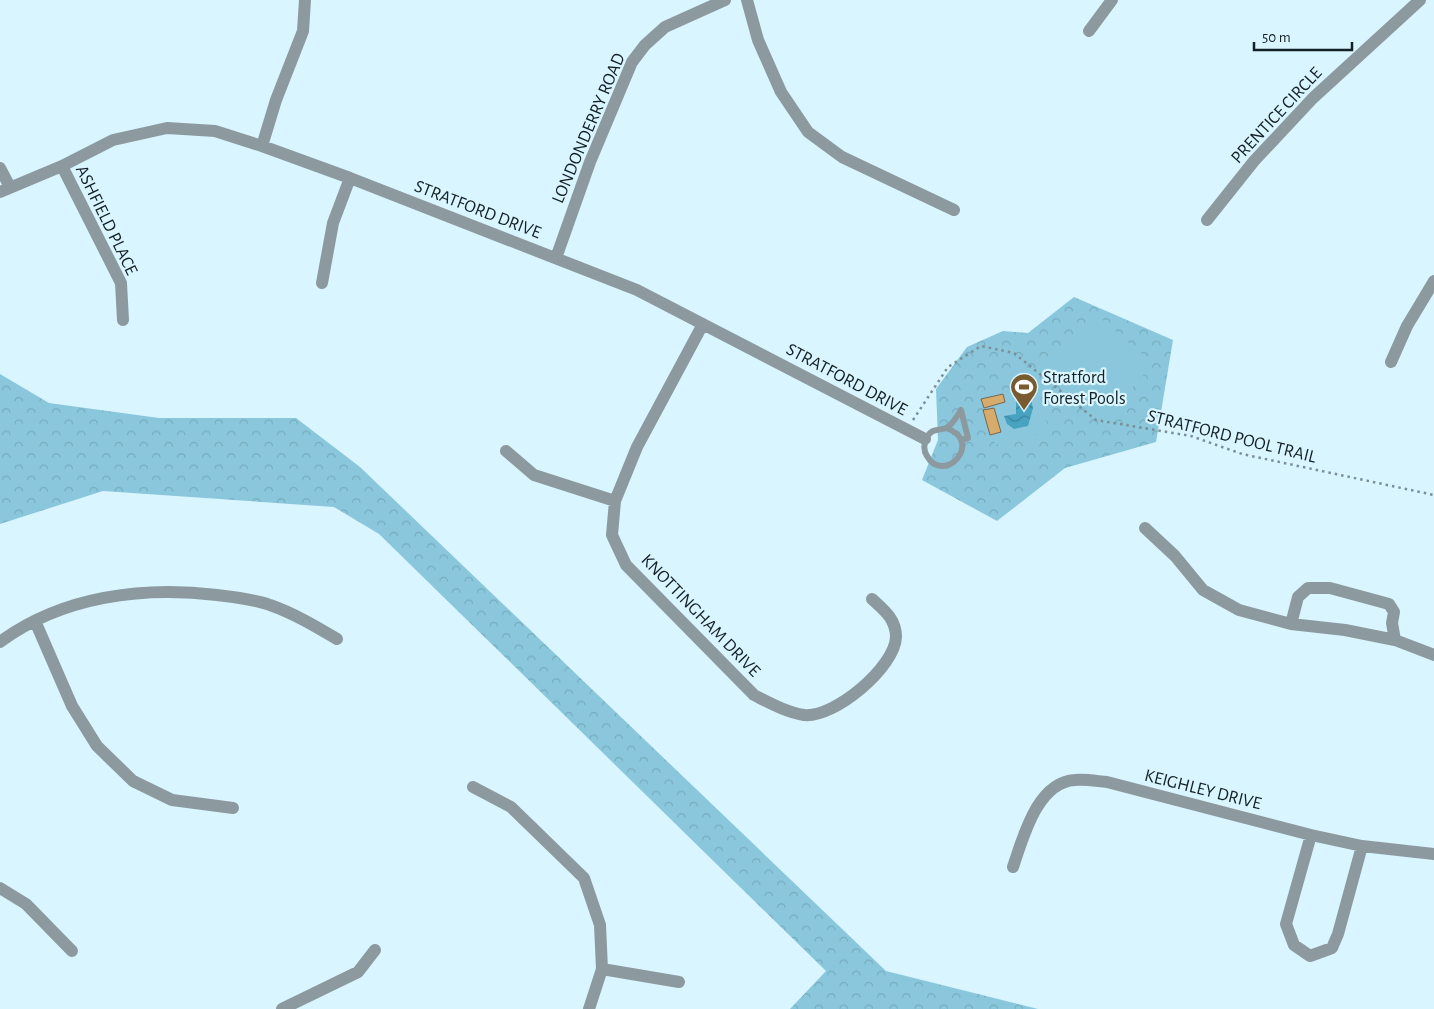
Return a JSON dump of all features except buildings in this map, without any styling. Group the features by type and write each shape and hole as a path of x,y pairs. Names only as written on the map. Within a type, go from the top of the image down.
{"street":[{"path":"262,146 276,100 303,31 305,0"},
{"name":"LONDONDERRY ROAD","path":"556,258 590,162 632,62 645,44 665,27 725,0"},
{"path":"747,0 758,40 782,92 808,132 842,157 954,210"},
{"path":"1089,31 1112,0"},
{"name":"PRENTICE CIRCLE","path":"1207,220 1254,161 1313,98 1420,0"},
{"name":"STRATFORD DRIVE","path":"5,190 62,166 113,140 167,128 214,131 262,146 350,178 637,290 926,439"},
{"name":"ASHFIELD PLACE","path":"62,166 122,283 123,320"},
{"path":"0,168 5,190"},
{"path":"322,283 333,223 350,178"},
{"path":"1391,362 1407,326 1434,282"},
{"name":"KNOTTINGHAM DRIVE","path":"703,324 637,447 615,501 612,535 626,565 754,695 781,708 805,715 825,713 844,703 888,659 896,638 892,619 872,599"},
{"path":"506,450 534,475 615,501"},
{"path":"1145,528 1175,556 1203,590 1239,610 1291,624 1345,630 1395,640 1434,655"},
{"path":"1291,624 1298,598 1308,588 1330,588 1388,604 1394,612 1392,623 1395,640"},
{"path":"0,642 36,621 74,605 127,594 179,590 268,604 309,623 337,640"},
{"path":"36,621 72,706 97,746 133,781 172,800 233,808"},
{"name":"KEIGHLEY DRIVE","path":"1013,867 1030,816 1049,791 1073,780 1107,782 1362,846 1434,854"},
{"path":"473,787 511,807 584,878 600,925 602,969 590,1009"},
{"path":"1311,834 1286,924 1294,945 1310,956 1332,948 1338,934 1362,846"},
{"path":"0,888 26,904 72,951"},
{"path":"282,1009 358,972 375,950"},
{"path":"602,969 679,982"}],"lane":[{"path":"946,428 961,410 968,438 961,440"},
{"path":"946,428 952,430 961,440 962,446 959,458 955,462 943,466 932,462 927,457 924,445 926,439 934,430 946,428"}],"path":[{"name":"STRATFORD POOL TRAIL","path":"907,430 948,367 981,346 1014,353 1096,420 1191,436 1242,454 1434,495"}],"green space":[{"path":"1074,297 1173,340 1156,442 1065,468 997,521 922,480 938,440 936,389 967,347 1003,331 1028,333"},
{"path":"1096,314 1153,364 1105,419 1048,369"},
{"path":"0,374 49,403 159,418 296,418 360,467 886,971 1038,1009 790,1009 826,971 379,534 334,507 103,491 0,524"},
{"path":"1036,382 1049,431 995,445 982,397"}],"water":[{"name":"Stratford Forest Pools","path":"1030,395 1033,408 1028,426 1014,429 1007,424 1004,416 1016,414 1016,398"}],"place":[{"name":"Stratford Forest Pools","path":"1024,411"}]}
